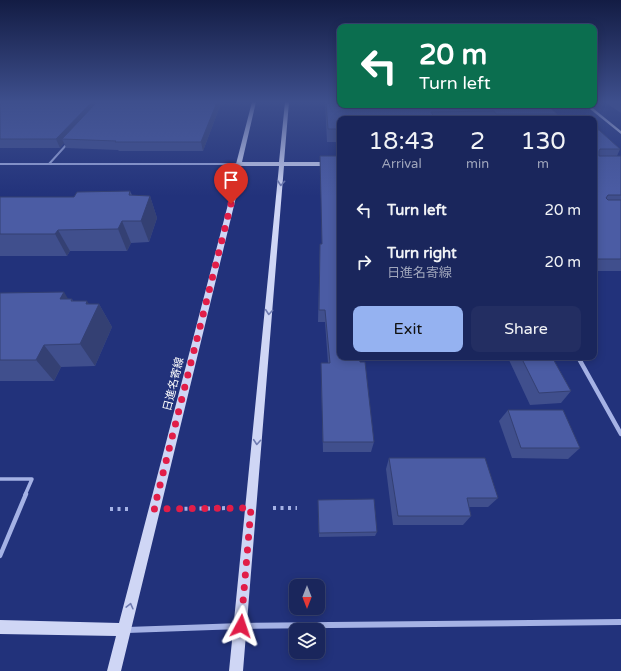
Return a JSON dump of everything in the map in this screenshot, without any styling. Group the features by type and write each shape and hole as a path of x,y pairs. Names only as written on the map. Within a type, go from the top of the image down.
{"main road":[{"name":"日進名寄線","path":"114,671 235,189 246,133"},
{"path":"236,671 285,133"},
{"path":"239,164 337,164"},
{"path":"0,627 124,630"}],"street":[{"path":"49,164 69,142"},
{"path":"0,164 239,164"},
{"path":"580,360 621,434"},
{"path":"124,630 241,626 621,622"}],"lane":[{"path":"0,479 32,479 0,556"}],"path":[{"path":"110,509 297,508"}],"building":[{"path":"0,133 62,133 56,139 0,139"},
{"path":"67,133 204,133 201,142 115,142 116,141 62,139"},
{"path":"597,133 603,133 620,149 600,149 599,156 621,156 621,195 608,195 606,198 608,200 621,200 621,259 597,259"},
{"path":"320,156 337,156 337,360 360,360 360,362 365,362 374,442 323,442 321,363 330,363 325,310 319,310 320,244 322,244"},
{"path":"130,191 129,195 150,196 141,221 122,221 118,229 58,230 55,234 0,234 0,197 74,197 77,192"},
{"path":"64,292 60,299 87,301 86,304 99,304 80,344 44,345 36,360 0,360 0,293"},
{"path":"522,360 554,360 571,391 539,393"},
{"path":"508,410 563,410 580,448 521,448"},
{"path":"389,458 485,458 498,498 467,498 471,516 398,516"},
{"path":"374,499 377,532 319,533 318,500"}],"route":[{"path":"231,204 154,509 251,508 241,626"}]}
